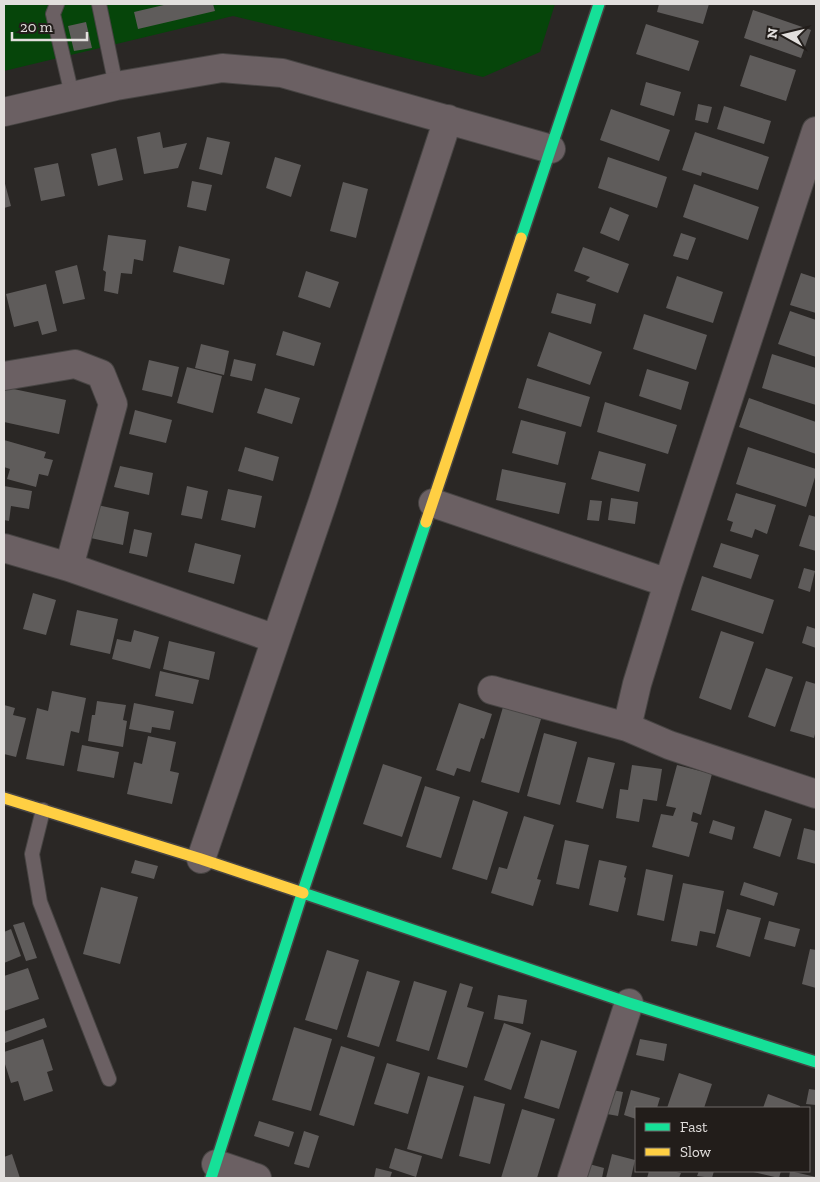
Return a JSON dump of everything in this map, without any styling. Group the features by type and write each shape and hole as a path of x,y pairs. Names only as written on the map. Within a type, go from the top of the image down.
{"street":[{"path":"257,1178 213,1171 302,894 599,4"},
{"path":"4,112 116,86 222,68 282,73 551,149"},
{"path":"201,859 448,119"},
{"path":"627,727 637,684 668,583 816,131"},
{"path":"4,376 75,364 101,374 113,404 69,567"},
{"path":"433,503 668,583"},
{"path":"4,548 69,567 276,639"},
{"path":"492,690 627,727 669,745 816,794"},
{"path":"4,798 201,859 629,1003 816,1062"},
{"path":"572,1178 629,1003"}],"lane":[{"path":"57,4 53,14 72,95"},
{"path":"99,4 116,86"},
{"path":"43,810 32,854 40,902 109,1079"}],"green space":[{"path":"4,4 555,4 540,52 483,77 233,16 4,71"}],"building":[{"path":"168,4 213,4 215,11 138,29 134,12"},
{"path":"659,4 709,4 703,24 657,12"},
{"path":"753,10 811,30 801,58 744,38"},
{"path":"86,22 92,48 74,51 68,26"},
{"path":"646,24 699,41 689,71 636,54"},
{"path":"750,55 796,70 786,101 740,86"},
{"path":"646,82 681,92 674,116 640,105"},
{"path":"698,104 712,107 708,123 695,120"},
{"path":"724,106 771,121 764,144 717,129"},
{"path":"611,109 670,130 659,161 600,140"},
{"path":"160,132 163,148 187,143 178,168 144,174 137,137"},
{"path":"695,132 769,157 758,190 702,172 701,176 682,170"},
{"path":"207,137 230,142 222,175 199,169"},
{"path":"116,148 123,180 98,186 91,154"},
{"path":"275,157 301,165 291,197 266,188"},
{"path":"608,157 667,177 657,208 598,188"},
{"path":"58,163 65,196 41,201 34,168"},
{"path":"4,180 11,206 4,208"},
{"path":"192,181 212,185 206,211 187,207"},
{"path":"343,182 368,189 356,238 330,231"},
{"path":"694,184 759,207 748,240 683,217"},
{"path":"610,207 629,215 619,241 600,233"},
{"path":"681,233 696,238 688,260 673,256"},
{"path":"108,235 146,240 143,261 134,259 132,274 121,273 118,294 104,291 106,272 103,270"},
{"path":"179,246 230,259 224,285 173,272"},
{"path":"583,247 629,264 618,293 586,281 590,277 574,271"},
{"path":"77,265 85,299 63,304 55,271"},
{"path":"306,271 339,282 330,308 298,297"},
{"path":"801,273 816,278 816,313 790,305"},
{"path":"677,276 723,292 713,323 666,308"},
{"path":"46,284 57,331 42,335 38,321 14,327 6,294"},
{"path":"557,293 596,304 591,324 551,313"},
{"path":"790,311 816,320 816,357 778,344"},
{"path":"644,314 707,335 696,370 633,349"},
{"path":"283,331 321,343 314,366 276,355"},
{"path":"549,332 602,352 590,385 537,366"},
{"path":"201,344 229,351 224,375 195,368"},
{"path":"772,354 816,368 816,405 762,388"},
{"path":"234,359 256,364 252,381 230,376"},
{"path":"149,360 179,367 172,397 142,390"},
{"path":"187,367 222,376 213,413 177,403"},
{"path":"647,369 689,382 681,410 639,396"},
{"path":"527,378 590,397 581,427 518,408"},
{"path":"4,387 66,400 59,434 4,422"},
{"path":"265,388 300,398 292,424 257,413"},
{"path":"749,398 816,422 816,454 739,427"},
{"path":"605,402 677,425 668,454 597,432"},
{"path":"135,410 172,420 166,443 129,434"},
{"path":"521,420 566,432 558,465 512,453"},
{"path":"4,440 46,452 44,458 53,460 48,476 39,474 36,487 7,479 10,469 4,467"},
{"path":"245,447 279,457 273,481 238,471"},
{"path":"748,447 816,469 806,507 736,484"},
{"path":"599,451 646,464 639,492 591,479"},
{"path":"120,466 153,473 149,495 114,487"},
{"path":"502,469 566,483 559,514 496,500"},
{"path":"4,486 32,491 29,509 11,506 9,521 4,520"},
{"path":"187,486 208,491 202,519 181,515"},
{"path":"228,489 262,496 255,528 221,520"},
{"path":"736,493 776,505 767,534 755,529 752,538 730,531 733,522 727,520"},
{"path":"611,498 638,502 635,524 608,520"},
{"path":"590,500 602,501 599,521 587,520"},
{"path":"93,504 129,512 123,545 86,537"},
{"path":"809,515 816,517 816,551 799,546"},
{"path":"134,529 152,533 147,557 129,553"},
{"path":"195,543 241,555 234,584 188,572"},
{"path":"721,543 759,555 751,579 713,567"},
{"path":"804,568 815,571 810,592 798,588"},
{"path":"702,576 774,600 763,634 691,610"},
{"path":"33,593 56,600 46,635 23,629"},
{"path":"77,610 118,619 110,654 70,645"},
{"path":"807,626 816,629 816,648 802,643"},
{"path":"134,630 159,637 150,669 112,659 117,639 131,642"},
{"path":"721,631 754,642 731,710 699,698"},
{"path":"169,641 215,652 209,680 163,669"},
{"path":"766,668 793,677 775,727 748,717"},
{"path":"160,671 199,680 193,704 155,696"},
{"path":"806,681 816,684 816,730 814,738 790,731"},
{"path":"52,691 86,698 79,733 71,731 64,766 26,759 37,708 48,711"},
{"path":"97,701 126,705 123,720 127,721 123,747 88,741 92,715 95,715"},
{"path":"134,703 174,711 170,730 152,727 151,733 129,729"},
{"path":"459,703 492,714 484,739 481,738 470,772 457,768 454,776 436,770"},
{"path":"4,705 15,708 13,715 26,718 16,757 4,754"},
{"path":"503,707 541,719 519,793 481,782"},
{"path":"544,733 577,742 560,805 527,796"},
{"path":"148,736 176,742 170,771 179,773 172,804 127,794 134,762 142,764"},
{"path":"82,745 119,752 114,778 77,771"},
{"path":"588,757 615,763 603,809 576,802"},
{"path":"383,764 422,777 402,837 363,824"},
{"path":"632,765 662,769 657,801 643,799 639,822 616,818 620,789 628,790"},
{"path":"677,765 712,774 701,815 693,812 691,821 698,823 689,857 652,847 661,814 673,816 676,808 666,806"},
{"path":"425,786 460,797 441,858 406,847"},
{"path":"473,800 508,812 487,880 452,869"},
{"path":"765,810 792,819 780,857 753,848"},
{"path":"524,816 554,825 537,879 541,880 533,906 491,893 499,867 507,869"},
{"path":"713,820 735,827 732,840 709,833"},
{"path":"804,828 816,831 816,864 797,859"},
{"path":"565,840 589,845 579,889 556,884"},
{"path":"135,860 158,866 154,879 131,873"},
{"path":"599,860 627,866 618,912 589,905"},
{"path":"646,869 673,875 664,921 637,915"},
{"path":"744,882 778,893 774,906 740,895"},
{"path":"683,883 724,891 715,934 700,931 697,946 671,941"},
{"path":"101,887 138,897 120,964 83,954"},
{"path":"727,909 761,918 750,957 716,947"},
{"path":"769,921 800,929 795,947 764,939"},
{"path":"24,922 37,958 26,961 13,925"},
{"path":"11,929 21,956 4,963 4,932"},
{"path":"810,949 816,950 816,988 802,984"},
{"path":"327,950 359,960 337,1030 305,1020"},
{"path":"28,968 39,999 4,1011 4,976"},
{"path":"367,971 400,981 379,1047 347,1037"},
{"path":"414,981 447,991 429,1051 396,1041"},
{"path":"460,983 473,987 467,1007 484,1012 467,1068 437,1059"},
{"path":"498,995 527,1000 523,1024 494,1019"},
{"path":"44,1018 47,1027 5,1043 4,1032"},
{"path":"504,1023 531,1033 511,1090 484,1080"},
{"path":"294,1027 332,1039 311,1111 272,1100"},
{"path":"43,1039 53,1070 47,1072 53,1091 24,1101 18,1081 11,1083 4,1061 4,1052"},
{"path":"640,1039 667,1044 664,1061 636,1055"},
{"path":"541,1040 577,1051 559,1109 524,1098"},
{"path":"341,1046 375,1057 354,1126 319,1115"},
{"path":"387,1063 420,1073 408,1114 374,1104"},
{"path":"679,1073 712,1084 704,1107 667,1107"},
{"path":"428,1076 464,1086 442,1159 407,1149"},
{"path":"809,1089 816,1090 816,1105 806,1104"},
{"path":"612,1090 623,1092 618,1116 607,1114"},
{"path":"631,1090 660,1098 657,1107 635,1107 635,1119 624,1115"},
{"path":"768,1094 800,1106 800,1107 763,1107"},
{"path":"474,1096 505,1104 490,1164 459,1156"},
{"path":"522,1109 555,1119 537,1178 501,1178"},
{"path":"259,1121 294,1132 289,1147 254,1136"},
{"path":"304,1131 319,1136 309,1168 294,1164"},
{"path":"395,1148 422,1156 416,1177 389,1168"},
{"path":"12,1154 20,1178 4,1178 4,1157"},
{"path":"612,1154 635,1160 631,1178 606,1178"},
{"path":"589,1164 604,1168 602,1178 586,1178"},
{"path":"376,1168 392,1172 390,1178 374,1178"},
{"path":"649,1172 681,1173 679,1178 647,1178"},
{"path":"699,1172 714,1172 712,1178 697,1176"},
{"path":"753,1172 781,1172 779,1178"},
{"path":"790,1172 816,1177 816,1178 789,1178"}],"traffic: fast":[{"path":"521,238 599,4"},
{"path":"211,1178 302,894 426,522"},
{"path":"303,893 629,1003 816,1062"}],"traffic: slow":[{"path":"426,522 521,238"},
{"path":"4,798 201,859 303,893"}]}
